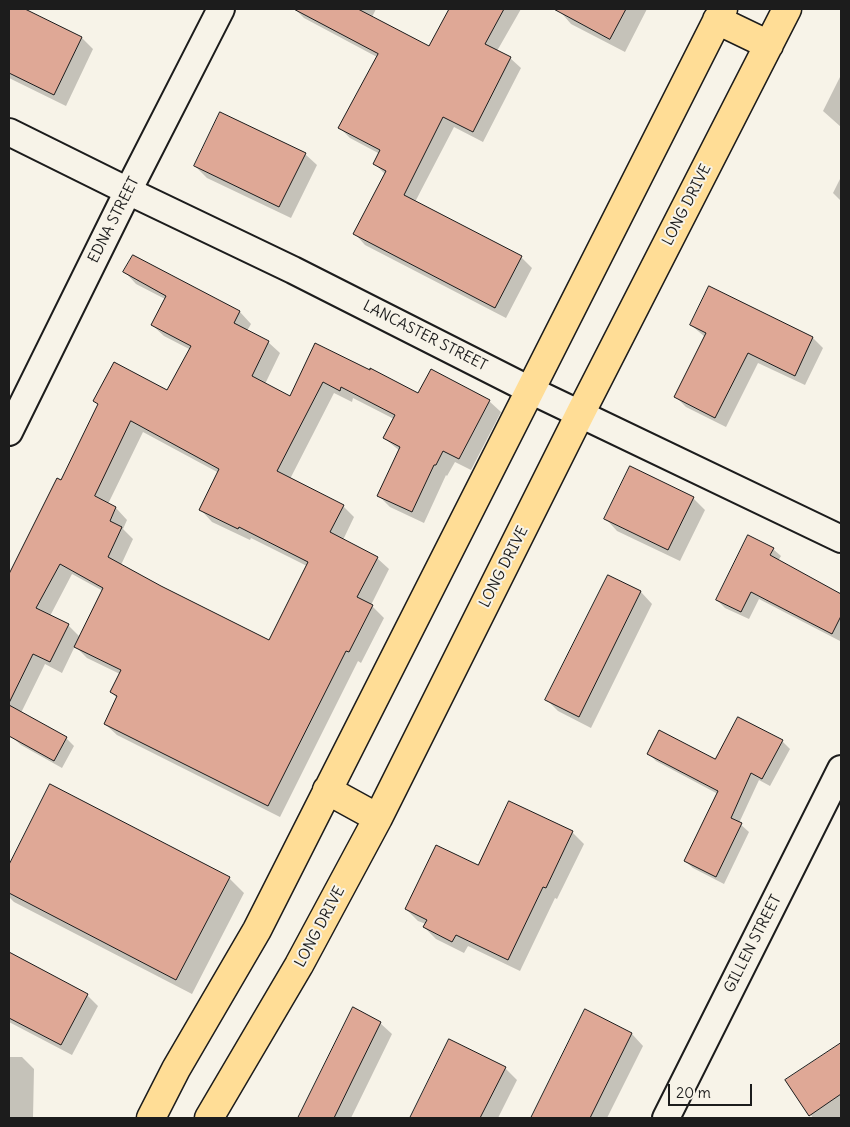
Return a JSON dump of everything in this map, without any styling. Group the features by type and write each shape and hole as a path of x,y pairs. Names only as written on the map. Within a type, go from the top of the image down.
{"main road":[{"name":"LONG DRIVE","path":"209,1118 300,965 378,818 580,414 787,9"},
{"path":"150,1118 176,1068 257,930 720,14 769,45"},
{"path":"327,790 378,818"}],"street":[{"name":"EDNA STREET","path":"9,432 221,9"},
{"name":"LANCASTER STREET","path":"9,132 128,192 293,270 530,390 841,540"},
{"name":"GILLEN STREET","path":"666,1118 841,769"}],"building":[{"path":"9,9 25,9 82,37 54,95 9,73"},
{"path":"294,9 358,9 429,46 449,9 504,9 485,44 511,57 473,132 443,117 404,195 522,256 495,308 353,234 386,171 373,164 380,150 338,128 378,54"},
{"path":"554,9 626,9 610,39"},
{"path":"220,112 306,153 279,207 194,166"},
{"path":"133,255 240,311 234,323 269,341 252,376 290,396 315,343 370,370 370,368 418,393 431,369 490,400 459,459 443,451 436,465 434,465 412,512 377,496 400,447 383,438 395,415 341,387 340,391 323,382 277,471 344,505 330,532 378,557 357,597 373,605 349,652 346,651 268,806 104,724 117,696 110,692 121,670 74,647 103,588 60,564 36,608 69,624 50,662 33,654 9,703 9,574 57,478 61,480 98,404 93,401 114,362 167,390 191,346 151,325 166,296 123,272","holes":["131,421 219,469 199,510 238,529 239,527 308,562 269,640 108,557 122,527 110,521 116,507 95,496"]},
{"path":"709,286 813,337 795,376 748,353 715,418 674,397 706,333 690,325"},
{"path":"630,466 694,497 668,550 604,519"},
{"path":"748,535 774,548 770,555 841,594 841,616 832,634 751,592 741,612 716,600"},
{"path":"608,575 641,591 579,717 545,700"},
{"path":"9,705 67,737 54,761 9,736"},
{"path":"738,717 783,740 762,779 751,773 731,818 742,823 716,877 684,861 718,791 647,754 659,730 715,759"},
{"path":"50,784 230,877 176,980 9,893 9,865"},
{"path":"509,801 573,831 546,888 543,887 508,960 456,935 452,942 423,927 427,920 405,909 436,845 478,865"},
{"path":"9,952 88,994 61,1045 9,1018"},
{"path":"353,1007 381,1022 334,1118 298,1118"},
{"path":"585,1009 632,1033 590,1118 531,1118"},
{"path":"449,1039 506,1067 480,1118 410,1118"},
{"path":"841,1043 841,1094 809,1116 785,1080"}]}
